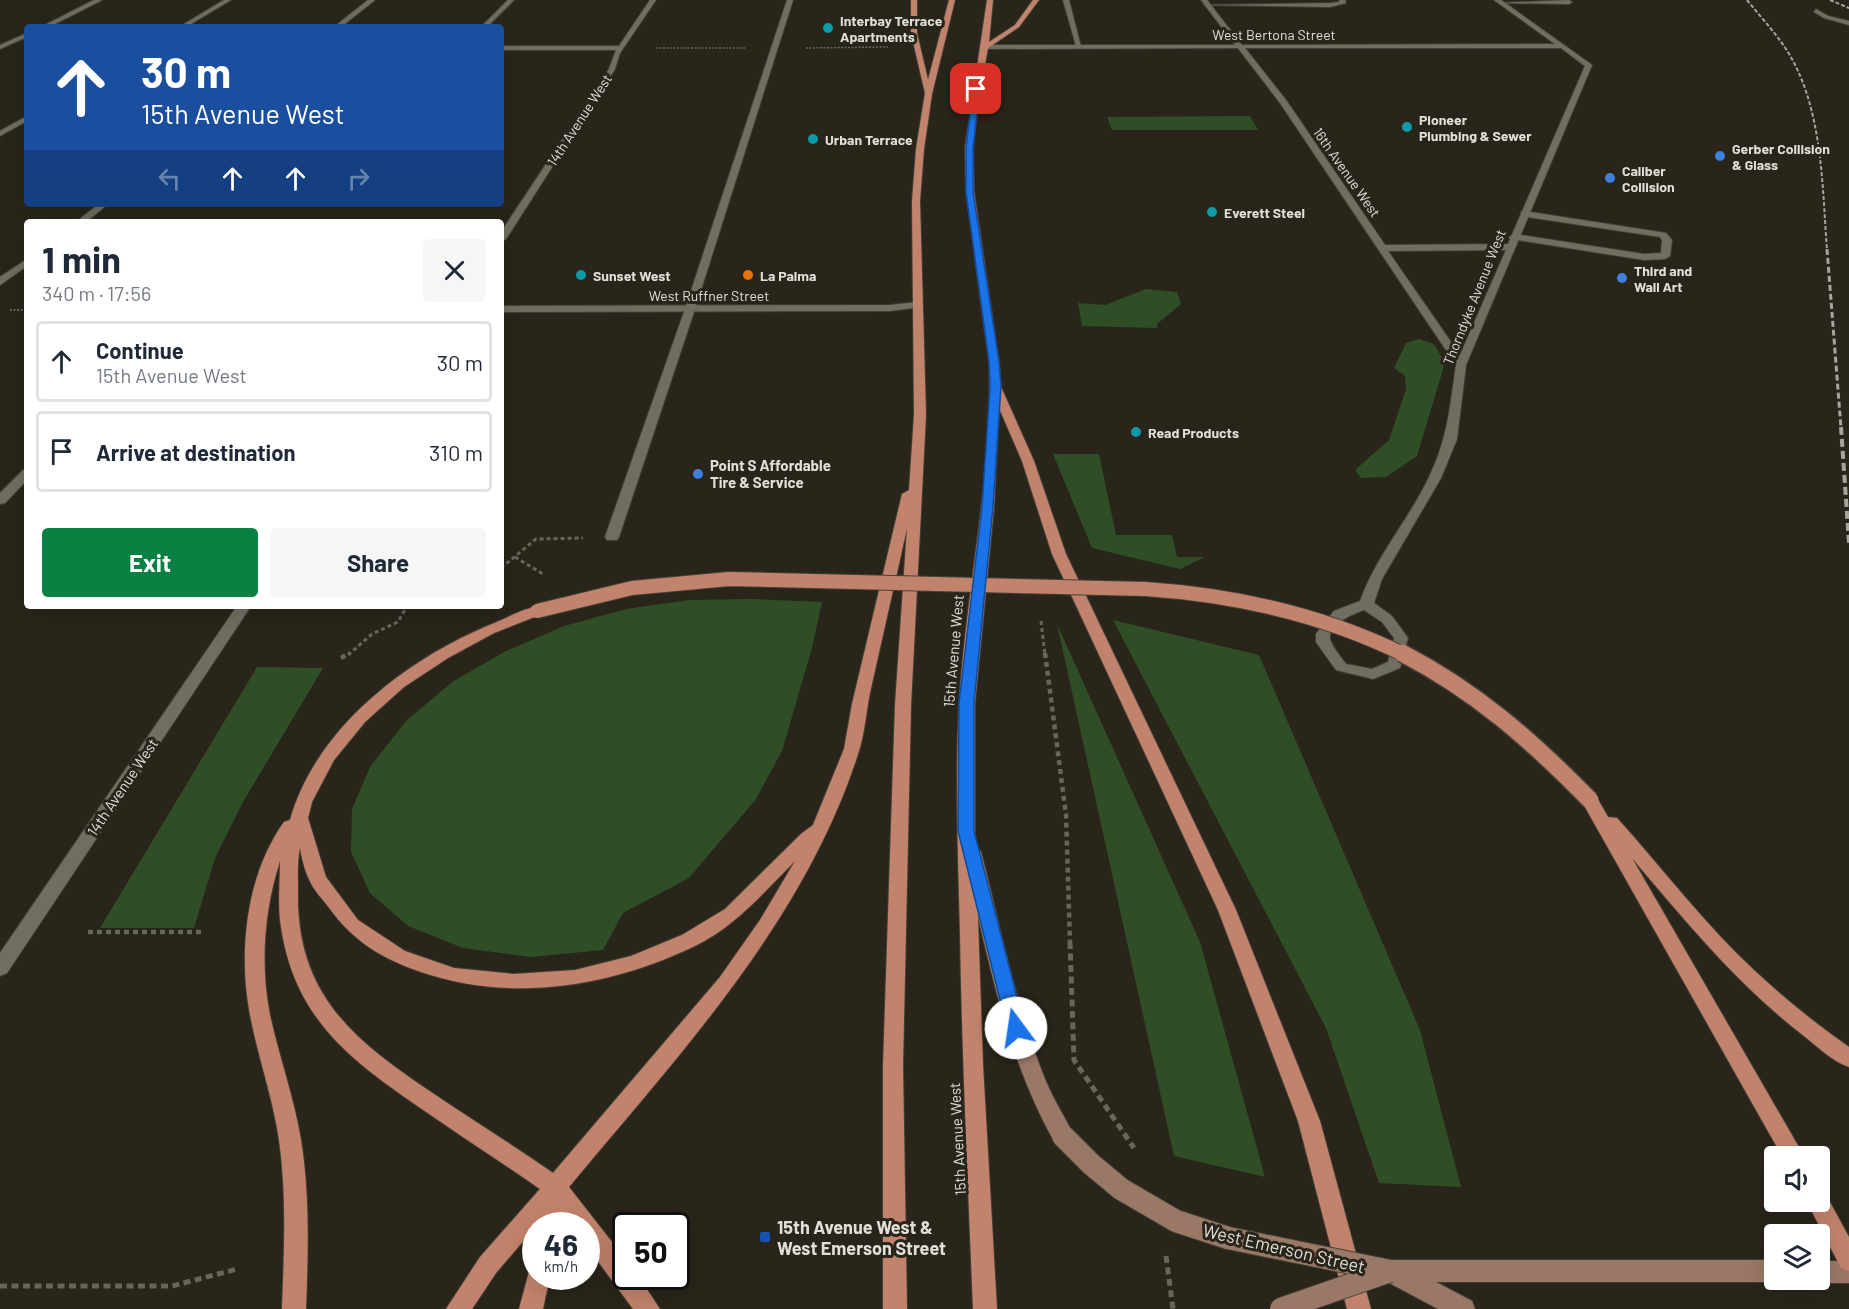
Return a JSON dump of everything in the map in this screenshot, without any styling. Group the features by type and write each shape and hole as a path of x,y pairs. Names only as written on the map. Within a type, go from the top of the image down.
{"main road":[{"path":"915,0 914,33 928,94"},
{"path":"895,1309 894,1020 903,705 920,415 916,201 920,148 928,94 952,0"},
{"name":"15th Avenue West","path":"985,1309 973,1065 966,831 967,703 988,507 996,386 970,192 969,148 990,0"},
{"path":"985,47 1017,26 1036,0"},
{"path":"996,386 1028,461 1059,554 1227,910 1309,1121 1359,1309"},
{"path":"458,1309 488,1265 727,982 767,925 799,871 824,821 852,749 871,656 917,459"},
{"path":"294,1309 297,1209 290,1139 263,1024 255,972 258,918 264,885 272,860 286,831 298,814 312,782 331,752 355,723 383,697 446,652 481,633 537,611 619,590 674,582 729,579 1153,590 1234,599 1274,608 1353,633 1428,668 1464,689 1498,712 1530,739 1590,800 1729,957 1768,995 1813,1033 1849,1058"},
{"path":"1590,800 1787,1146"},
{"path":"298,814 304,840 320,880 347,920 368,941 397,957 430,970 468,979 509,982 552,980 594,974 640,962 688,941 733,913 824,821"},
{"path":"298,814 287,866 289,919 303,972 315,999 332,1024 386,1073 555,1188 575,1212"},
{"name":"West Emerson Street","path":"966,831 1026,1060 1045,1108 1063,1136 1086,1162 1144,1205 1178,1222 1214,1235 1390,1271 1764,1271"},
{"path":"551,1212 555,1188"},
{"path":"1823,1212 1849,1260"},
{"path":"600,1245 648,1309"},
{"name":"West Emerson Street","path":"1281,1309 1390,1271 1463,1309"},
{"path":"1830,1272 1849,1272"},
{"path":"531,1309 535,1290"}],"street":[{"path":"50,24 99,0"},
{"path":"187,24 228,0"},
{"path":"341,24 372,0"},
{"path":"487,24 511,0"},
{"name":"14th Avenue West","path":"504,234 612,69 620,48 653,0"},
{"path":"612,537 690,309 790,0"},
{"path":"1066,0 1079,46"},
{"path":"1206,2 1330,4 1343,3 1342,0"},
{"path":"1499,2 1569,2 1566,0"},
{"name":"16th Avenue West","path":"1206,2 1283,102 1461,365"},
{"path":"1499,2 1563,46"},
{"path":"1816,11 1826,17 1849,23"},
{"path":"0,48 24,36"},
{"name":"West Bertona Street","path":"985,47 1563,46"},
{"name":"Thorndyke Avenue West","path":"1366,604 1375,579 1435,478 1451,439 1461,365 1589,65 1563,46"},
{"path":"0,48 20,49"},
{"path":"504,48 620,48"},
{"path":"0,134 24,120"},
{"path":"84,219 100,207"},
{"path":"1383,248 1512,242 1644,257 1665,256 1666,240 1663,236 1524,214"},
{"path":"0,282 24,264"},
{"name":"West Ruffner Street","path":"504,309 890,308 917,305"},
{"path":"0,500 24,476"},
{"path":"1366,604 1387,619 1401,638 1395,665 1373,674 1341,667 1323,642 1323,634 1339,614 1366,604"},
{"name":"14th Avenue West","path":"0,968 242,609"}],"path":[{"path":"806,48 895,47"},
{"path":"648,48 746,48"},
{"path":"504,566 536,539 570,538"},
{"path":"515,557 544,574"},
{"path":"341,658 346,657 372,634 398,622 405,609"},
{"path":"1040,615 1066,815 1074,1060 1141,1158"},
{"path":"88,932 205,932"},
{"path":"0,1286 172,1286 237,1269"}],"green space":[{"path":"1250,116 1258,130 1112,130 1107,117"},
{"path":"1146,289 1177,292 1181,304 1157,324 1157,328 1082,326 1078,303 1105,305"},
{"path":"1419,339 1434,344 1445,363 1417,456 1386,477 1361,478 1355,470 1389,440 1406,389 1405,376 1394,368 1406,343"},
{"path":"1053,454 1099,454 1116,535 1172,535 1177,557 1205,557 1180,569 1092,548"},
{"path":"751,599 822,602 812,648 782,751 756,799 689,878 623,913 603,950 531,957 463,948 408,926 370,893 351,852 352,809 370,767 406,721 452,682 506,651 564,626 626,609 689,600"},
{"path":"1113,620 1259,655 1420,1030 1461,1187 1379,1183 1326,1028"},
{"path":"1057,624 1200,942 1265,1177 1174,1156"},
{"path":"257,667 323,668 243,802 215,858 194,928 100,928"}],"railway":[{"path":"1747,0 1784,46 1797,68 1806,93 1818,145 1827,250"},
{"path":"1830,0 1849,8"},
{"path":"1827,249 1841,428"},
{"path":"1841,427 1849,543"}],"place":[{"name":"Interbay Terrace Apartments","path":"828,28"},
{"name":"Pioneer Plumbing & Sewer","path":"1407,127"},
{"name":"Urban Terrace","path":"813,139"},
{"name":"Gerber Collision & Glass","path":"1720,156"},
{"name":"Caliber Collision","path":"1610,178"},
{"name":"Everett Steel","path":"1212,212"},
{"name":"Sunset West","path":"581,275"},
{"name":"La Palma","path":"748,275"},
{"name":"Third and Wall Art","path":"1622,278"},
{"name":"Read Products","path":"1136,432"},
{"name":"Point S Affordable Tire & Service","path":"698,474"},
{"name":"15th Avenue West & West Emerson Street","path":"765,1237"}],"route":[{"path":"976,89 969,148 970,192 996,386 988,507 967,703 966,831 1016,1028"}]}
